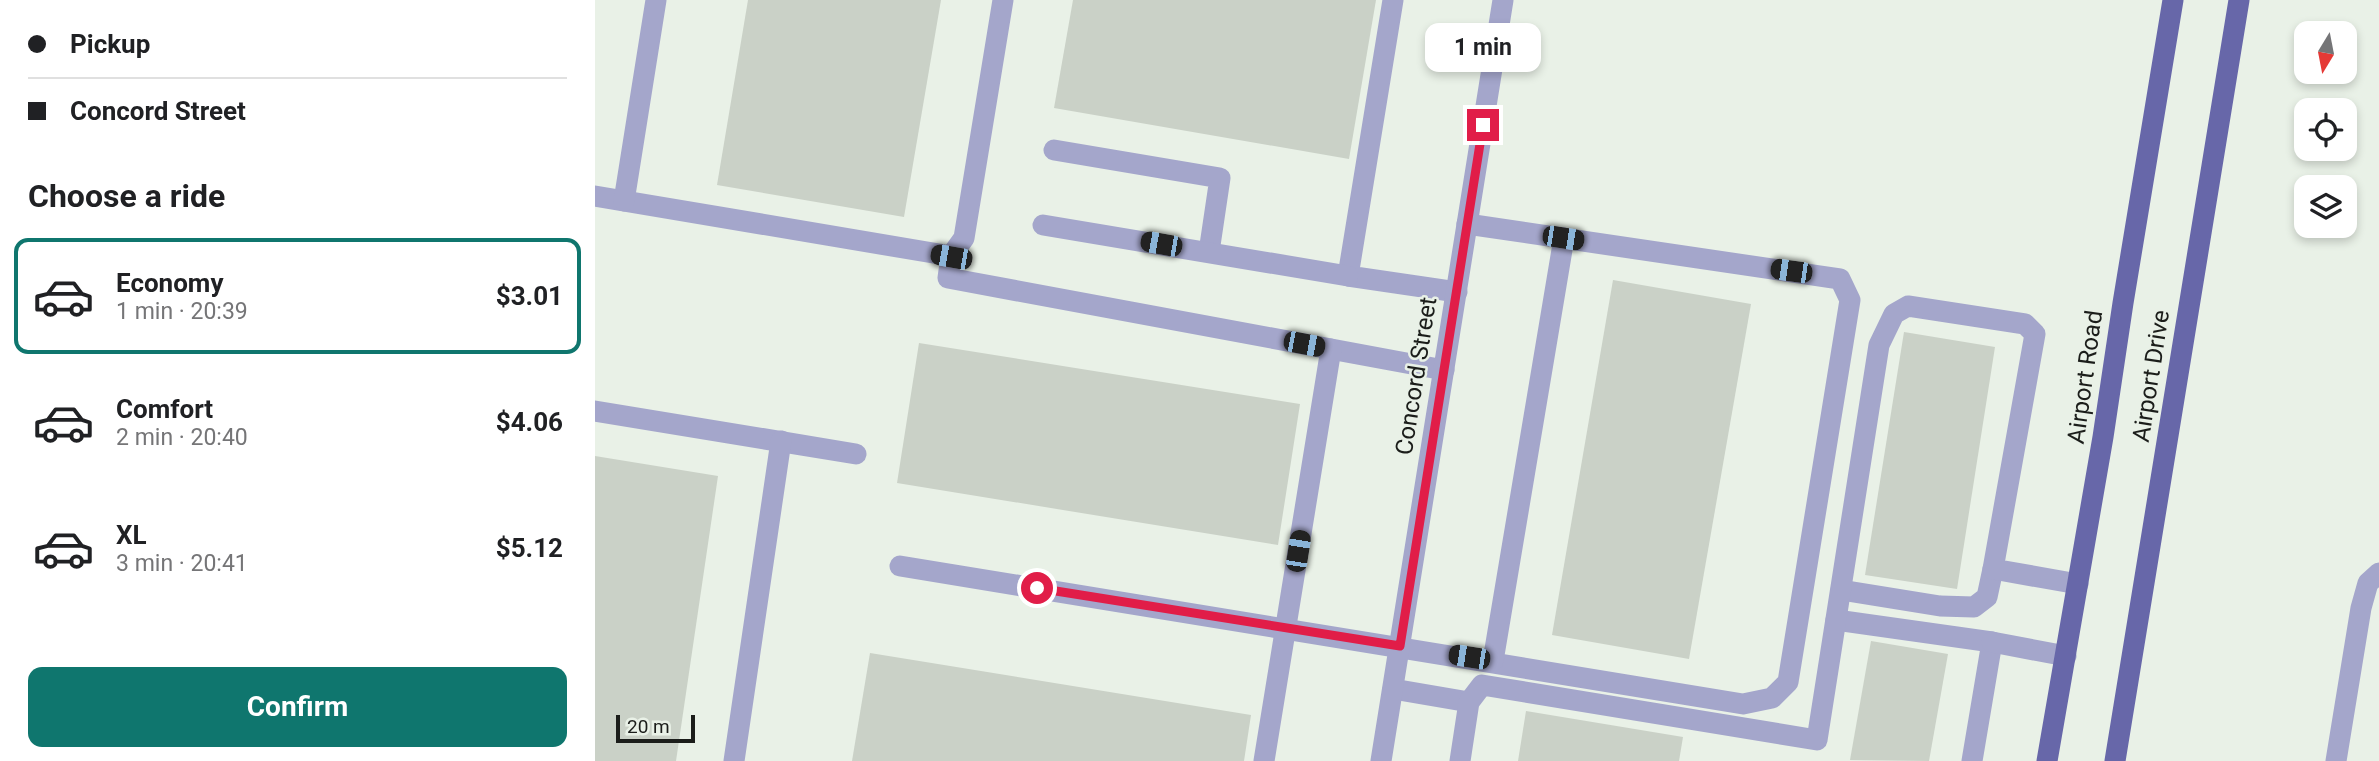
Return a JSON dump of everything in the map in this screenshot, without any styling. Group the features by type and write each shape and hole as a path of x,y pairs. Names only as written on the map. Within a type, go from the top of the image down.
{"main road":[{"name":"Airport Road","path":"2047,761 2173,0"},
{"name":"Airport Drive","path":"2115,761 2239,0"}],"street":[{"path":"624,201 656,0"},
{"path":"1003,0 964,238 951,257 948,278 1444,370"},
{"path":"1348,276 1393,0"},
{"name":"Concord Street","path":"1381,761 1503,0"},
{"path":"1054,150 1220,178 1209,253"},
{"path":"595,196 951,257"},
{"path":"900,566 1743,704 1772,698 1788,682 1850,300 1840,279 1467,224"},
{"path":"1043,225 1457,292"},
{"path":"1493,661 1563,238"},
{"path":"1460,761 1469,702 1482,685 1816,751 1879,345 1894,314 1908,306 2025,324 2035,334 1987,597 1974,607 1940,607 1841,590"},
{"path":"1264,761 1331,349"},
{"path":"595,411 856,454"},
{"path":"734,761 781,441"},
{"path":"1993,569 2078,584"},
{"path":"2336,761 2361,608 2368,583 2379,573"},
{"path":"1836,620 1992,642 2066,656"},
{"path":"1972,761 1992,642"},
{"path":"1393,689 1469,702"}],"building":[{"path":"748,0 941,0 904,217 717,185"},
{"path":"1073,0 1376,0 1349,159 1054,108"},
{"path":"1613,280 1751,304 1689,659 1552,635"},
{"path":"1904,332 1995,347 1957,589 1865,575"},
{"path":"919,343 1300,404 1278,545 897,483"},
{"path":"595,456 718,476 676,761 595,761"},
{"path":"1871,641 1948,654 1929,761 1850,760"},
{"path":"870,653 1251,715 1244,761 852,761"},
{"path":"1526,711 1683,737 1679,761 1518,761"}],"route":[{"path":"1037,588 1400,646 1483,125"}]}
